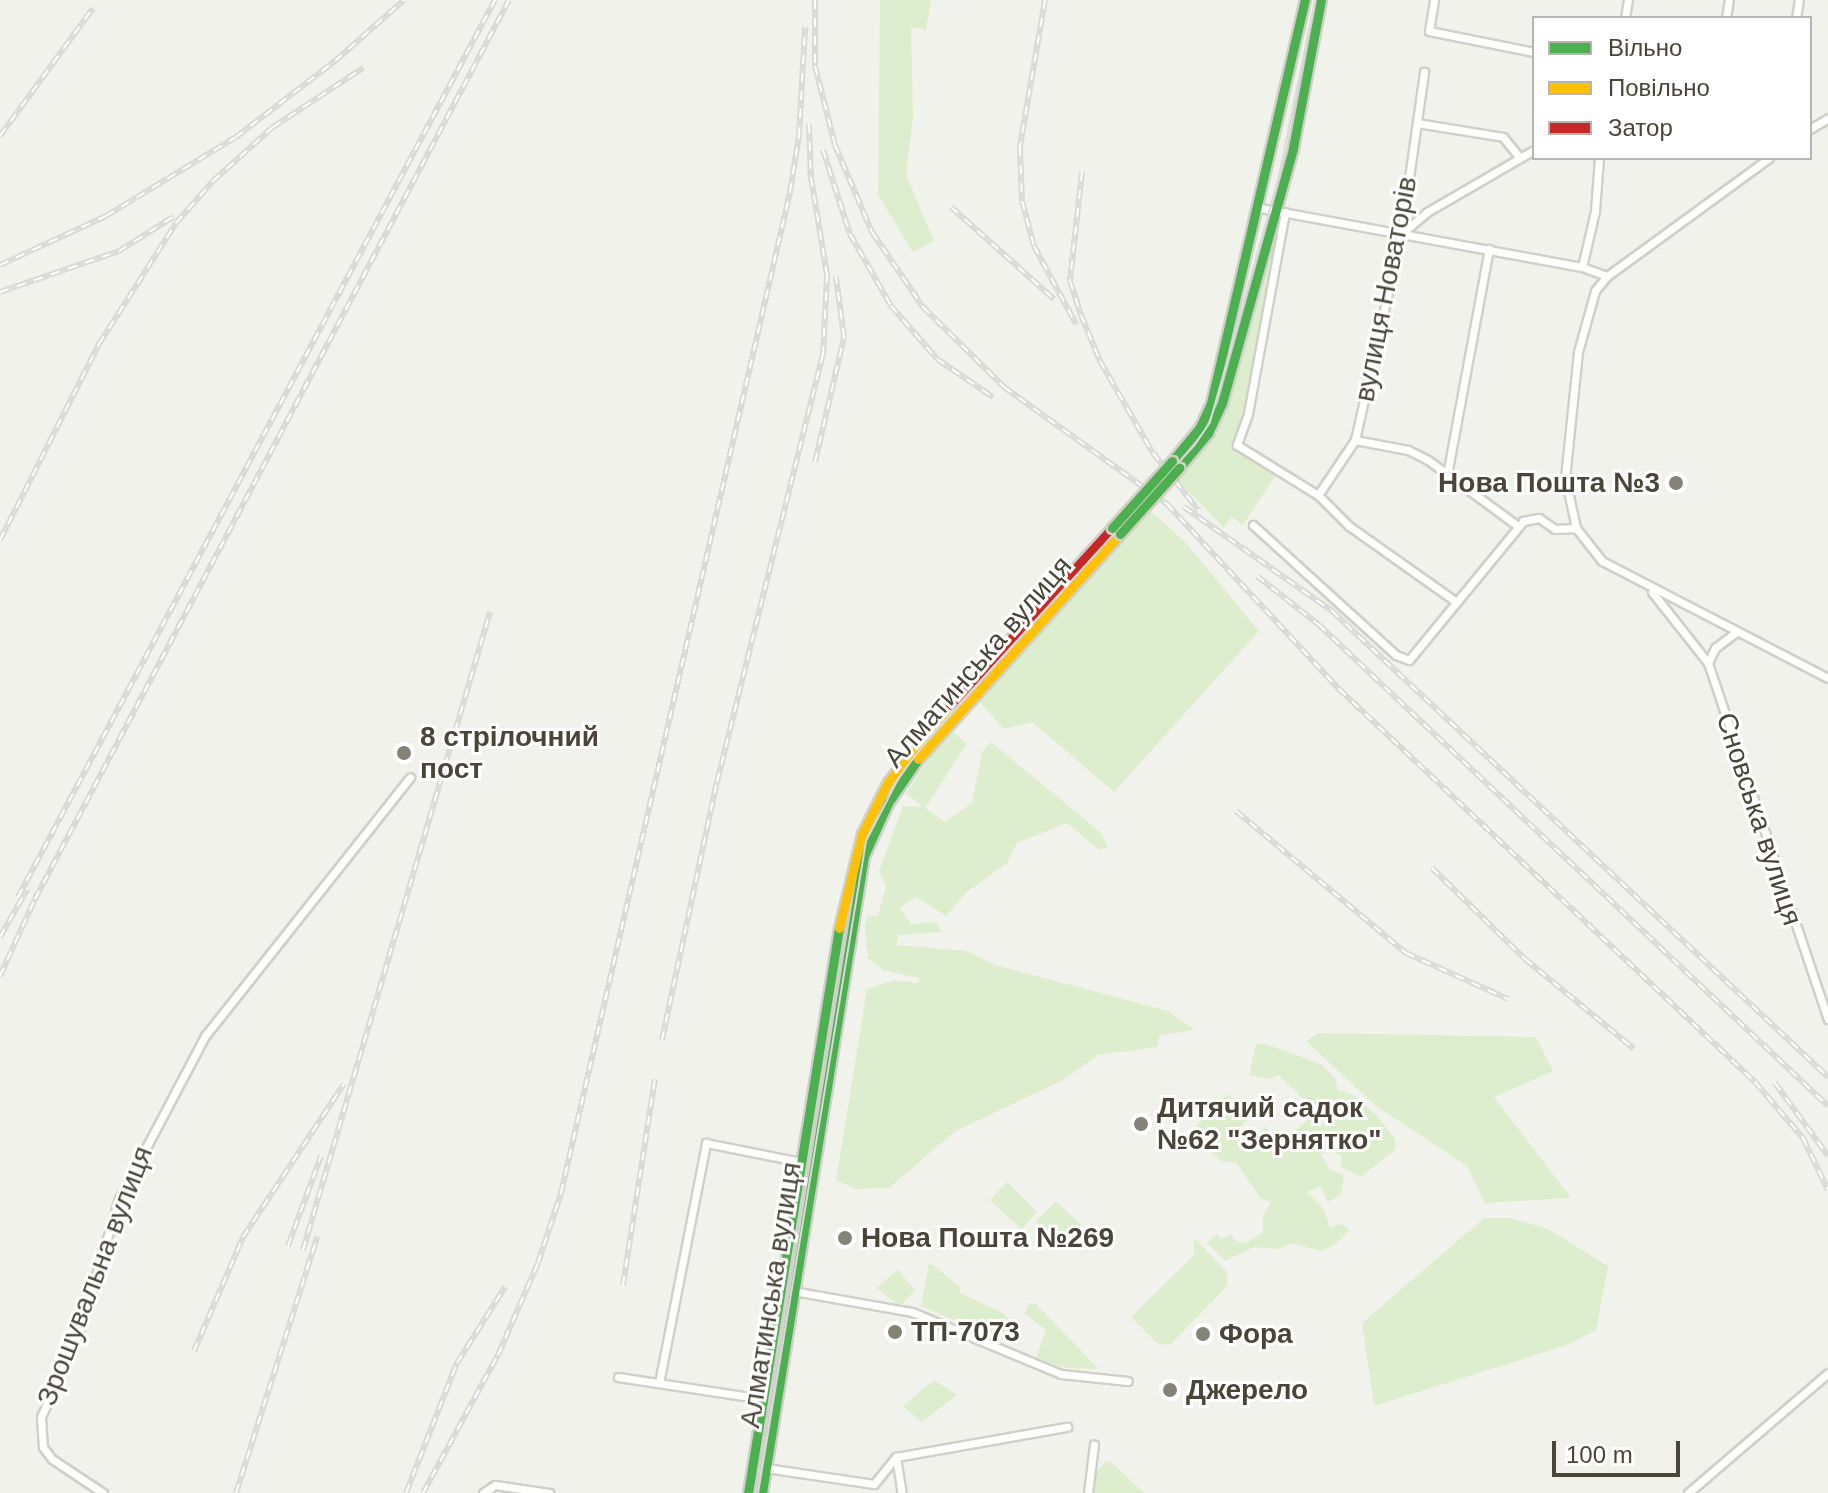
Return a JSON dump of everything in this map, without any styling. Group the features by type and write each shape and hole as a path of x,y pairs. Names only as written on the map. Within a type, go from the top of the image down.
{"street":[{"name":"Алматинська вулиця","path":"1176,465 1211,403 1260,208 1305,0"},
{"name":"Алматинська вулиця","path":"1318,495 1237,445 1248,414 1279,211 1321,0"},
{"path":"1434,0 1429,31 1532,52"},
{"name":"вулиця Новаторів","path":"1318,495 1355,440 1401,234 1424,72"},
{"path":"1417,123 1503,137 1520,158"},
{"path":"1401,234 1427,212 1532,151"},
{"path":"1582,267 1595,211 1599,160"},
{"path":"1766,160 1607,276 1587,306 1565,450 1576,528 1602,561 1651,590 1828,678"},
{"path":"1260,208 1582,267 1607,276"},
{"name":"Алматинська вулиця","path":"762,1493 862,864 874,831 904,777 935,736 1217,416 1279,211"},
{"path":"1447,475 1489,249"},
{"path":"1355,440 1408,450 1518,526"},
{"path":"1318,495 1349,526 1455,601"},
{"path":"1253,525 1403,660 1415,657 1455,601 1518,526 1530,517 1555,529 1576,528"},
{"name":"Алматинська вулиця","path":"748,1493 846,883 868,819 929,728 1116,531"},
{"name":"Сновська вулиця","path":"1651,590 1708,663 1828,1019"},
{"path":"1708,663 1715,648 1736,632"},
{"name":"Зрошувальна вулиця","path":"103,1493 52,1459 43,1447 41,1417 79,1332 119,1199 205,1036 410,777"},
{"path":"659,1383 706,1143 801,1162"},
{"path":"793,1291 896,1308 1061,1374 1128,1381"},
{"path":"1688,1493 1828,1373"},
{"path":"618,1377 763,1399"},
{"path":"766,1468 874,1484 896,1457 1067,1427"},
{"path":"1088,1493 1094,1444"},
{"path":"896,1457 902,1493"},
{"path":"483,1493 495,1485 549,1493"}],"green space":[{"path":"880,0 931,0 926,30 911,27 913,117 906,175 934,241 913,252 878,195"},
{"path":"1279,223 1242,418 1232,444 1236,452 1277,473 1243,525 1231,517 1224,528 1175,478 1219,422"},
{"path":"1151,511 1186,543 1259,631 1114,792 1032,722 1004,729 979,701"},
{"path":"954,732 967,744 925,808 945,822 972,803 982,752 991,742 1100,832 1108,847 1099,850 1067,823 1017,843 1007,863 966,893 946,916 916,897 899,908 911,924 937,922 941,932 898,935 897,945 967,951 995,965 1168,1011 1195,1030 1160,1035 1157,1047 1098,1055 1063,1080 954,1132 889,1188 855,1189 836,1180 867,989 894,980 918,983 919,978 883,970 868,958 865,926 868,915 878,916 886,886 879,871 903,806 923,807 906,794 931,755"},
{"path":"1318,1033 1536,1037 1553,1071 1494,1097 1571,1198 1485,1203 1467,1166 1376,1106 1306,1041"},
{"path":"1263,1043 1321,1064 1336,1079 1337,1089 1353,1095 1377,1116 1395,1139 1396,1149 1361,1177 1341,1167 1341,1156 1331,1150 1321,1155 1330,1170 1344,1175 1341,1195 1328,1202 1320,1186 1307,1192 1323,1208 1330,1227 1342,1224 1350,1230 1334,1245 1321,1251 1291,1243 1279,1249 1254,1247 1225,1261 1207,1243 1217,1234 1221,1239 1231,1235 1239,1243 1249,1241 1263,1232 1263,1215 1271,1202 1261,1199 1237,1163 1221,1161 1205,1146 1184,1139 1226,1095 1259,1106 1236,1133 1248,1144 1265,1127 1282,1144 1306,1121 1318,1118 1324,1125 1331,1121 1327,1110 1309,1104 1278,1075 1271,1079 1249,1075 1256,1044"},
{"path":"1007,1182 1037,1212 1021,1229 990,1200"},
{"path":"1056,1201 1081,1225 1060,1246 1035,1222"},
{"path":"1484,1218 1510,1218 1548,1229 1608,1266 1596,1330 1567,1345 1374,1406 1362,1323"},
{"path":"1194,1238 1227,1272 1228,1285 1171,1344 1159,1345 1131,1317 1194,1255"},
{"path":"929,1262 960,1287 960,1293 1003,1313 1011,1323 1005,1334 994,1337 921,1306"},
{"path":"898,1270 915,1290 900,1306 876,1288"},
{"path":"1029,1303 1036,1304 1099,1369 1066,1368 1036,1358 1046,1330 1025,1314"},
{"path":"934,1380 957,1395 922,1422 903,1406"},
{"path":"1106,1461 1144,1493 1093,1493 1093,1476"}],"tram line":[{"path":"758,1493 866,841 899,777 928,739 1194,446 1210,422 1279,176 1315,0"}],"railway":[{"path":"0,265 106,216 236,137 335,61 404,0"},
{"path":"18,897 495,0"},
{"path":"0,976 35,899 509,0"},
{"path":"815,0 815,66 835,145 872,232 923,307 1004,387 1167,504 1339,689 1755,1082 1803,1138 1828,1190"},
{"path":"1045,0 1020,147 1022,201 1034,246 1076,324"},
{"path":"0,136 93,8"},
{"path":"423,1493 498,1355 538,1263 561,1193 790,192 799,136 805,27"},
{"path":"0,540 99,344 176,223 213,181 273,127 363,68"},
{"path":"809,124 811,180"},
{"path":"823,150 850,234 891,306 937,359 993,397"},
{"path":"662,1040 717,782 823,355 827,275 810,171"},
{"path":"1082,172 1070,281 1081,315 1100,361 1153,453 1199,511"},
{"path":"951,207 1054,299"},
{"path":"0,292 119,251 173,217"},
{"path":"815,462 844,337 836,277"},
{"path":"1184,507 1332,611 1828,1077"},
{"path":"1257,576 1319,625 1828,1106"},
{"path":"303,1250 490,612"},
{"path":"1236,811 1406,953 1508,999"},
{"path":"1432,868 1525,959 1634,1049"},
{"path":"0,937 28,888"},
{"path":"623,1285 655,1079"},
{"path":"1775,1083 1828,1156"},
{"path":"194,1351 243,1237 344,1084"},
{"path":"288,1246 321,1156"},
{"path":"236,1493 317,1237"},
{"path":"406,1493 457,1363 505,1287"}],"traffic: fast":[{"path":"1172,461 1200,427 1211,403 1305,0"},
{"path":"1179,468 1208,433 1222,403 1293,148 1321,0"},
{"path":"1112,528 1172,461"},
{"path":"1120,534 1179,468"},
{"path":"762,1493 864,856 888,803 918,759"},
{"path":"748,1493 839,928"}],"traffic: slow":[{"path":"918,759 1120,534"},
{"path":"839,928 862,834 888,782 950,705"}],"traffic: jam":[{"path":"950,705 1112,528"}],"place":[{"name":"Нова Пошта №3","path":"1676,483"},
{"name":"8 стрілочний пост","path":"404,753"},
{"name":"Дитячий садок №62 \"Зернятко\"","path":"1141,1124"},
{"name":"Нова Пошта №269","path":"845,1238"},
{"name":"ТП-7073","path":"895,1332"},
{"name":"Фора","path":"1203,1334"},
{"name":"Джерело","path":"1170,1390"}]}
